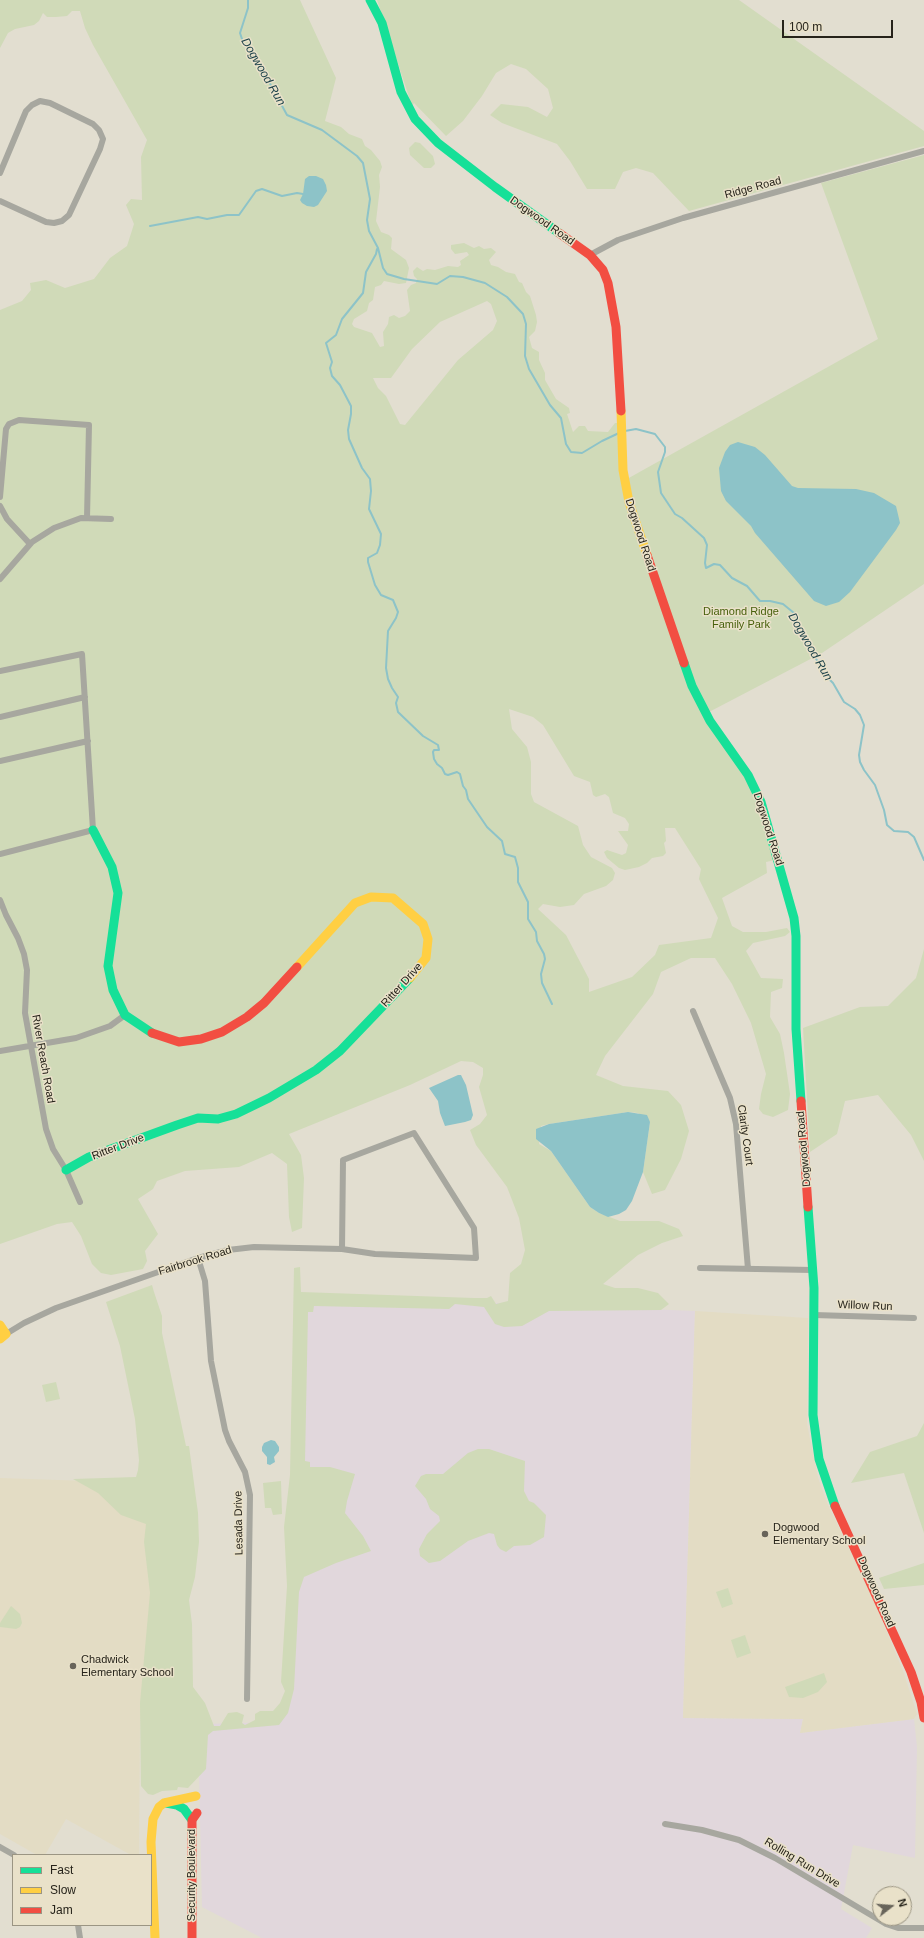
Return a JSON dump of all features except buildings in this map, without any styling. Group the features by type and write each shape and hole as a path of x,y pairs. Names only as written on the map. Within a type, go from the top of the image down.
{"street":[{"name":"Dogwood Road","path":"370,0 382,23 401,92 415,119 424,130 438,143 495,187 590,255 603,270 610,290 617,342 623,470 629,502 692,686 710,720 748,774 761,802 794,918 796,936 796,1029 813,1270 814,1315 812,1415 816,1443 823,1474 836,1508 911,1672 921,1702 924,1718"},
{"path":"0,173 26,112 32,105 40,102 50,103 93,124 99,130 103,139 100,149 69,215 62,221 54,223 46,222 0,201"},
{"name":"Ridge Road","path":"590,255 618,240 683,218 924,151"},
{"path":"0,496 6,429 9,424 19,420 89,425 87,518"},
{"path":"0,506 7,519 30,544"},
{"path":"0,579 30,544 54,528 81,518 111,519"},
{"path":"0,672 82,654 93,830 112,867 118,893 108,966 113,990 125,1016 110,1026 76,1038 0,1051"},
{"path":"0,717 85,697"},
{"path":"0,761 88,741"},
{"path":"0,854 93,830"},
{"name":"Ritter Drive","path":"66,1170 89,1157 177,1124 198,1118 218,1118 236,1114 269,1098 316,1070 340,1051 415,973 426,958 428,939 423,924 393,898 371,897 355,903 264,1003 247,1017 222,1032 201,1039 178,1042 151,1033 125,1016"},
{"name":"River Reach Road","path":"0,900 24,954 27,970 25,1013 46,1129 53,1149 66,1170 80,1202"},
{"name":"Clarity Court","path":"693,1011 730,1098 736,1124 748,1269"},
{"name":"Fairbrook Road","path":"3,1336 29,1320 56,1308 198,1258 228,1250 254,1247 342,1249 375,1254 476,1258 474,1228 414,1133 343,1160 342,1249"},
{"name":"Lesada Drive","path":"198,1258 205,1281 211,1361 225,1430 245,1472 250,1495 247,1698"},
{"path":"700,1268 813,1270"},
{"name":"Willow Run","path":"814,1315 914,1318"},
{"path":"0,1325 3,1336"},
{"path":"155,1938 152,1828 155,1813 164,1803 181,1798 196,1796"},
{"name":"Security Boulevard","path":"164,1803 177,1805 194,1817 192,1938"},
{"name":"Rolling Run Drive","path":"665,1824 702,1830 739,1840 775,1858 886,1924 898,1928 924,1928"},
{"path":"0,1847 12,1854"},
{"path":"78,1926 80,1938"}],"shaded area":[{"path":"297,1295 695,1311 683,1718 803,1719 800,1733 914,1719 917,1747 915,1858 853,1845 841,1909 872,1928 866,1938 262,1938 202,1907 198,1730 203,1724 275,1722 288,1698"},
{"name":"Dogwood Elementary School","path":"695,1311 808,1318 807,1424 818,1478 828,1505 871,1594 903,1671 917,1714 914,1719 800,1733 803,1719 683,1718"},
{"name":"Chadwick Elementary School","path":"0,1478 147,1483 153,1609 140,1724 139,1854 129,1854 66,1819 46,1854 35,1854 0,1834"}],"green space":[{"path":"0,0 300,0 336,78 325,121 341,127 349,134 362,139 365,146 371,150 380,161 382,167 379,175 380,187 376,221 381,232 392,238 391,249 406,260 409,268 406,283 399,284 384,281 381,285 375,287 373,300 369,303 367,311 354,319 352,324 354,327 372,333 380,347 384,346 383,332 388,324 389,317 394,315 399,318 405,316 410,311 407,290 411,285 416,283 417,279 414,276 413,271 417,267 423,271 427,269 435,270 448,266 458,267 461,265 460,261 469,255 467,252 455,254 451,249 451,245 464,243 474,248 479,246 484,249 491,248 496,252 489,260 491,265 506,272 515,274 519,282 522,283 526,292 530,296 536,315 537,322 535,331 529,337 532,348 539,352 539,360 545,373 545,380 556,399 569,408 570,413 567,414 573,432 579,426 585,426 588,431 608,432 615,423 618,423 620,473 680,664 752,787 775,860 766,862 767,873 722,898 732,926 743,932 766,932 787,928 790,932 785,936 753,943 746,951 761,978 783,979 782,988 771,992 770,1017 780,1034 784,1053 790,1094 788,1110 773,1117 763,1114 759,1109 766,1074 751,1023 732,984 715,958 691,958 661,972 653,994 605,1056 596,1075 623,1086 668,1091 681,1105 689,1131 681,1159 665,1190 652,1194 643,1172 650,1122 638,1113 628,1112 541,1126 539,1144 551,1151 590,1207 599,1213 620,1221 659,1221 679,1229 683,1236 662,1243 638,1255 603,1284 615,1288 638,1288 658,1293 669,1304 661,1310 549,1311 522,1326 504,1327 495,1324 484,1307 455,1304 449,1309 314,1306 313,1312 308,1312 305,1461 310,1462 310,1467 330,1467 355,1474 345,1513 363,1536 371,1551 336,1563 304,1577 299,1592 294,1689 288,1713 279,1725 213,1731 208,1735 206,1769 188,1788 178,1787 177,1790 162,1791 153,1795 148,1794 141,1786 140,1703 150,1593 144,1542 146,1524 121,1515 98,1493 73,1479 136,1477 138,1470 139,1460 135,1419 120,1346 106,1302 152,1285 162,1316 162,1333 186,1446 189,1446 198,1513 199,1542 195,1577 189,1600 192,1624 193,1687 205,1703 214,1726 220,1726 228,1713 237,1712 244,1715 242,1723 245,1725 255,1720 255,1714 260,1711 273,1711 280,1703 285,1691 281,1682 287,1586 284,1527 290,1475 294,1268 300,1267 301,1292 474,1298 487,1298 491,1296 496,1304 508,1301 510,1273 521,1264 525,1250 519,1218 507,1187 476,1145 470,1130 480,1124 487,1115 479,1087 483,1075 483,1068 473,1062 461,1061 410,1085 289,1134 301,1155 304,1178 302,1228 292,1232 289,1217 287,1164 272,1153 239,1167 185,1171 157,1181 153,1189 138,1199 158,1234 145,1251 147,1261 143,1269 111,1275 101,1273 92,1264 81,1236 72,1222 57,1224 0,1244 0,310 22,301 31,290 30,283 46,280 65,288 94,279 110,258 127,246 134,224 126,205 131,199 142,200 141,157 147,140 93,45 85,28 80,11 72,11 67,16 56,17 47,17 43,13 39,21 34,25 15,29 8,33 0,48","holes":["487,301 491,304 497,321 493,330 458,360 405,425 400,424 386,396 378,388 373,378 391,378 412,349 440,322","509,709 533,717 543,725 574,776 590,782 593,795 596,797 605,794 609,797 613,813 625,818 629,824 628,831 618,831 628,845 626,853 622,855 607,850 604,852 607,858 619,868 625,870 639,867 647,863 652,858 663,856 666,853 664,843 666,841 665,828 675,828 701,869 699,879 718,918 711,938 659,945 655,955 632,977 589,992 589,979 566,935 538,909 543,904 560,907 574,905 584,894 606,886 613,880 615,873 612,868 591,857 583,845 578,826 534,802 531,794 531,762 527,747 512,729"]},
{"path":"377,0 739,0 924,131 924,146 689,211 653,173 636,168 623,172 615,189 587,189 570,161 557,144 502,123 490,115 501,104 528,107 547,117 553,108 548,89 526,69 511,64 496,73 482,96 463,121 446,136 414,103 412,106"},
{"path":"415,142 420,143 433,156 435,164 431,168 424,168 410,155 409,148"},
{"name":"Diamond Ridge Family Park","path":"924,155 924,584 822,653 709,712 696,687 634,509 627,479 878,339 821,183"},
{"path":"924,949 924,1161 911,1135 878,1095 845,1101 837,1134 810,1152 803,1028 860,1007 888,1006 916,978"},
{"path":"56,1382 60,1399 46,1402 42,1385"},
{"path":"924,1423 924,1533 904,1473 851,1483 870,1452 917,1436"},
{"path":"478,1449 489,1449 525,1461 524,1491 529,1501 534,1503 546,1515 544,1537 530,1545 514,1546 506,1552 500,1549 497,1545 494,1534 489,1533 468,1541 440,1561 429,1563 420,1556 419,1549 427,1534 440,1521 439,1516 430,1509 426,1499 415,1486 421,1476 426,1474 443,1474 468,1453"},
{"path":"281,1481 282,1514 273,1515 271,1508 265,1508 263,1483"},
{"path":"924,1563 924,1585 884,1589 879,1578"},
{"path":"728,1588 733,1604 722,1608 716,1592"},
{"path":"11,1606 20,1614 22,1623 20,1627 16,1629 0,1627 0,1623"},
{"path":"745,1635 751,1653 737,1658 731,1640"},
{"path":"824,1673 827,1682 818,1692 803,1698 789,1697 785,1687"}],"water":[{"path":"309,176 316,176 323,179 327,191 318,205 314,207 307,206 300,200 303,194 305,179"},
{"path":"738,442 755,447 765,455 792,486 798,488 856,489 874,493 896,506 900,523 896,530 850,592 839,602 826,606 814,601 755,533 751,526 726,501 721,491 719,468 725,452 730,445"},
{"path":"461,1075 466,1085 473,1115 471,1120 445,1126 440,1113 438,1101 429,1088"},
{"path":"628,1112 647,1115 650,1122 643,1172 632,1201 626,1210 608,1217 590,1207 551,1151 536,1139 536,1129 549,1124"},
{"path":"271,1440 275,1441 279,1447 279,1451 274,1457 275,1462 270,1465 267,1464 267,1457 262,1451 262,1447 264,1443"}],"waterway":[{"name":"Dogwood Run","path":"248,0 248,8 240,33 243,42 268,80 287,115 322,130 357,156 363,163 370,199 367,220 369,231 378,248 383,268 387,274 404,279 437,284 450,276 463,277 485,283 507,297 523,314 526,324 525,356 529,369 550,405 561,418 566,444 571,452 582,453 619,433"},
{"path":"150,226 198,217 207,219 227,215 239,215 256,191 262,189 282,196 297,193 303,194"},
{"path":"377,249 376,254 366,272 363,293 342,319 336,335 326,343 332,362 330,368 332,376 340,385 351,406 348,430 349,439 362,468 370,479 371,491 369,509 381,534 380,545 377,553 368,558 368,562 375,585 381,595 393,600 398,612 388,631 386,668 388,679 398,697 396,703 398,712 423,736 438,745 439,750 434,750 433,752 434,759 437,764 442,768 445,774 448,775 457,772 460,774 468,799 487,827 502,841 505,854 515,857 518,868 518,882 528,902 528,919 536,932 537,941 544,954 545,959 541,974 542,983 552,1004"},
{"name":"Dogwood Run","path":"625,431 636,429 655,434 665,447 665,452 658,472 661,493 675,514 682,518 704,538 707,545 705,563 706,568 714,564 720,565 732,578 747,586 760,601 770,601 783,604 794,613 808,644 825,675 833,683 844,702 855,709 860,715 864,725 859,755 860,762 875,785 884,810 887,825 894,831 908,832 914,837 924,860"}],"traffic: fast":[{"path":"370,0 382,23 401,92 415,119 438,143 495,187 559,233"},
{"path":"684,663 692,686 710,721 748,775 761,802 794,918 796,936 796,1029 801,1101"},
{"path":"93,830 112,867 118,893 108,966 113,990 125,1015 152,1033"},
{"path":"66,1170 89,1157 177,1125 198,1118 218,1119 236,1114 269,1098 316,1070 340,1051 410,978"},
{"path":"808,1207 814,1288 813,1415 819,1459 835,1506"},
{"path":"166,1803 177,1805 184,1809 192,1820"}],"traffic: slow":[{"path":"621,411 623,470 629,502 647,555"},
{"path":"297,967 355,903 371,897 393,898 423,924 428,939 426,958 410,978"},
{"path":"0,1325 6,1334 0,1339"},
{"path":"152,1854 153,1819 159,1807 164,1803 196,1796"},
{"path":"152,1866 155,1938"}],"traffic: jam":[{"path":"559,233 590,255 603,270 608,283 616,327 621,411"},
{"path":"647,555 684,663"},
{"path":"152,1033 179,1042 201,1039 222,1032 247,1017 264,1003 297,967"},
{"path":"801,1101 808,1207"},
{"path":"835,1506 911,1672 921,1702 924,1718"},
{"path":"192,1938 192,1820 197,1813"}],"place":[{"name":"Dogwood Elementary School","path":"765,1534"},
{"name":"Chadwick Elementary School","path":"73,1666"}]}
